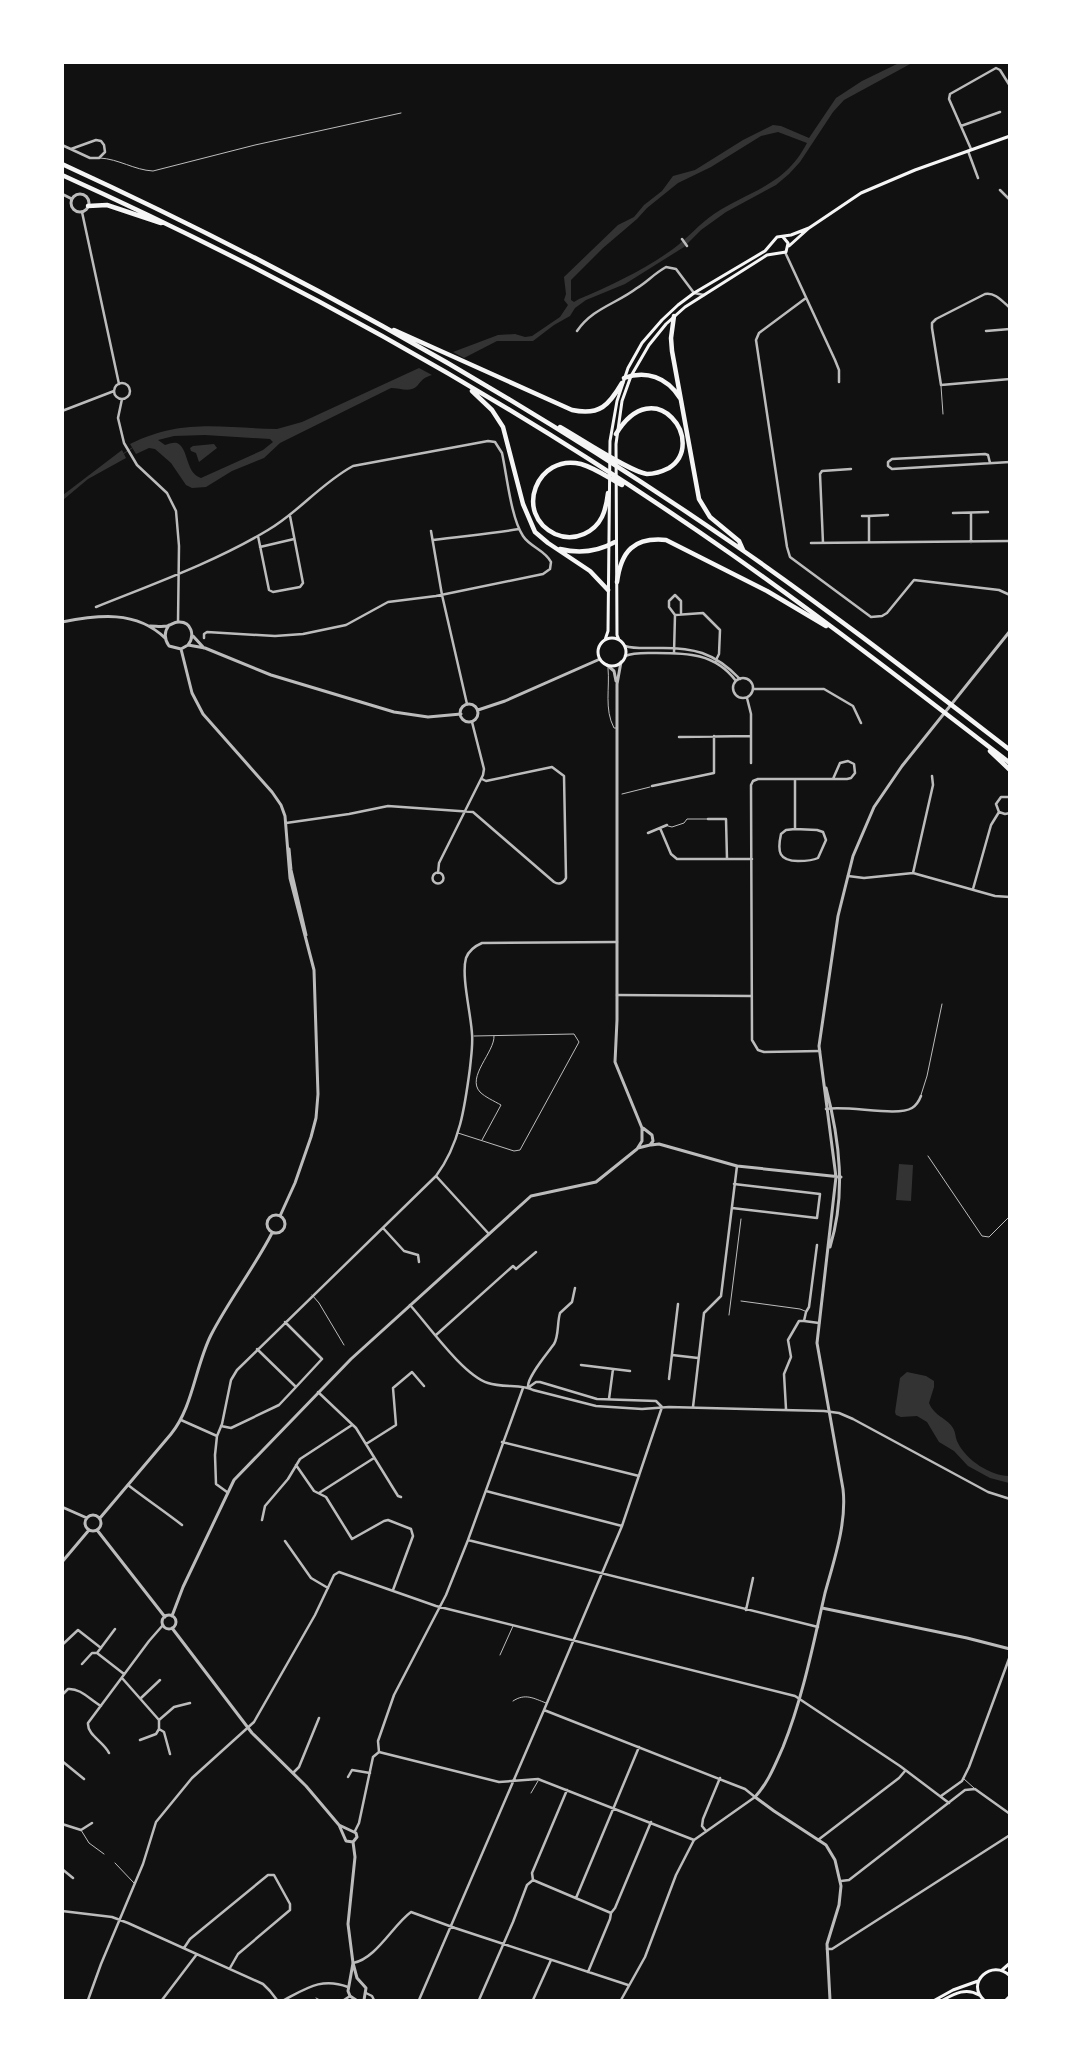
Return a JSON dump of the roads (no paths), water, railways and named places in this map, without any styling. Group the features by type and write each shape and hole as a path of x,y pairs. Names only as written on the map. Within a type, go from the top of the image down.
{"highway":[{"path":"62,163 261,260 631,468 647,474 661,472 673,465 680,452 682,437 680,430 674,419 660,410 648,409 636,412 626,419 616,434"},
{"path":"62,175 173,227 297,290 467,385 650,500 729,553 857,646 1010,763"},
{"path":"88,206 108,205 173,227"},
{"path":"674,316 671,338 698,499 710,517 739,541 744,551"},
{"path":"367,318 572,410 586,412 598,410 614,397 623,380 631,376 646,374 660,379 672,387 682,403"},
{"path":"467,385 499,419 506,435 523,504 530,524 542,538 590,571 608,590"},
{"path":"504,395 744,551 878,648 1010,749"},
{"path":"608,493 606,507 600,521 588,532 576,537 564,537 552,533 543,525 534,509 534,492 538,482 553,467 569,463 589,467 650,500"},
{"path":"617,582 618,568 630,548 651,539 666,540 781,599 857,646"},
{"path":"556,548 569,552 585,552 608,546 615,542"},
{"path":"979,740 1010,770"}],"main road":[{"path":"809,228 774,238 771,245 765,251 694,293 662,320 645,339 623,380 612,423 610,441 608,631 605,640 598,650 600,659 607,665 615,665 621,662 625,656 625,646 617,635 615,542 616,434 622,401 631,376 649,345 674,316 762,258 775,252 784,252 809,228 861,193 969,150 1010,136"},
{"path":"782,236 787,240 788,247"},
{"path":"771,245 775,252"},
{"path":"605,640 612,638 619,640"},
{"path":"1002,1970 1010,1963"},
{"path":"984,2000 977,1988 978,1981 982,1975 989,1970 1002,1970 1010,1976"},
{"path":"935,2000 953,1990 978,1981"},
{"path":"943,2000 964,1991 971,1991 980,1995"}],"street":[{"path":"978,178 961,126 949,100 951,93 996,68 1000,70 1010,86"},
{"path":"961,126 1000,112"},
{"path":"62,145 90,158 99,158 105,152 101,141 96,140 71,149"},
{"path":"1000,190 1010,200"},
{"path":"62,194 72,199"},
{"path":"82,195 88,200 88,206 82,212 74,210 71,205 72,199 76,196 82,195"},
{"path":"62,411 114,391 119,384 82,212"},
{"path":"682,239 688,246"},
{"path":"784,252 836,360 839,370 839,382"},
{"path":"577,331 585,319 635,290 666,267 676,269 694,293 704,295"},
{"path":"1010,308 990,293 936,319 932,323 941,386 1010,379"},
{"path":"806,298 759,334 756,340 790,557 871,616 882,616 888,613 914,580 999,590 1010,595"},
{"path":"986,331 1010,329"},
{"path":"119,384 126,384 129,388 128,396 122,399"},
{"path":"114,391 117,397 122,399"},
{"path":"122,399 118,418 124,444 133,459 167,493 174,507 178,540 178,622"},
{"path":"96,607 177,573 194,568 258,536 290,516 334,476 353,466 492,441 502,453 519,529 526,540 550,559 551,565 546,573 442,595 388,602 346,625 303,634 275,636 206,632 204,638"},
{"path":"990,463 988,455 985,454 892,459 888,462 888,466 892,469 1010,462"},
{"path":"823,543 820,474 822,471 851,469"},
{"path":"953,513 988,512"},
{"path":"970,513 970,542"},
{"path":"862,516 888,515"},
{"path":"258,536 269,590 273,592 300,587 303,583 290,516"},
{"path":"869,516 869,542"},
{"path":"433,540 477,533 488,535 519,529"},
{"path":"431,531 442,595 468,704"},
{"path":"260,547 294,539"},
{"path":"811,543 1010,541"},
{"path":"674,653 675,615 669,607 669,601 675,595 682,601 681,613"},
{"path":"675,615 681,613 703,613 720,630 720,649 716,660"},
{"path":"62,622 107,615 123,617 150,626 165,638 169,646 181,649 188,645 192,635"},
{"path":"150,626 170,625 178,622 188,626 192,635 205,648"},
{"path":"165,638 170,625"},
{"path":"828,1253 836,1219 840,1177 820,1051 835,930 847,876 861,834 874,807 902,766 1010,631"},
{"path":"188,645 205,648 271,675 394,712 428,717 460,714"},
{"path":"625,646 698,651 716,660 740,679 749,681 753,689"},
{"path":"181,649 192,693 200,709 281,805 286,823 288,846 306,938 314,970 318,1106 302,1165 280,1216"},
{"path":"625,656 635,653 693,654 716,660 736,682"},
{"path":"478,710 505,702 600,659"},
{"path":"621,662 617,684 616,1066 642,1128 642,1139 646,1146"},
{"path":"607,665 614,672 617,684"},
{"path":"740,679 734,685 734,692 739,698 747,698 753,689"},
{"path":"753,689 824,690 853,706 861,723"},
{"path":"747,698 751,714 751,763"},
{"path":"468,704 475,706 478,710 478,716 472,722"},
{"path":"460,714 461,709 468,704"},
{"path":"460,714 464,720 472,722"},
{"path":"438,873 439,863 482,779 484,769 472,722"},
{"path":"652,786 714,773 714,736"},
{"path":"679,737 751,736"},
{"path":"820,1051 764,1052 758,1050 752,1040 752,782 758,779 833,779 851,778 856,770 854,764 848,761 840,763 833,779"},
{"path":"286,823 388,806 476,813 554,882 561,883 566,878 566,779 564,776 552,767 486,781 482,779"},
{"path":"913,873 933,785 932,776"},
{"path":"795,779 795,829"},
{"path":"999,812 996,804 999,799 1004,796 1010,797"},
{"path":"973,889 991,825 999,812"},
{"path":"999,812 1010,813"},
{"path":"708,819 726,819 727,859"},
{"path":"648,833 667,825"},
{"path":"660,828 674,857 752,859"},
{"path":"795,829 823,832 825,842 818,858 813,860 788,860 782,858 780,852 781,834 786,830 795,829"},
{"path":"438,873 443,876 443,879 440,883 436,884 432,878 433,875 438,873"},
{"path":"847,876 864,878 913,873 996,896 1010,897"},
{"path":"227,1492 219,1487 215,1480 215,1455 217,1436 232,1377 257,1349 436,1176 444,1164 458,1133 467,1087 473,1036 465,970 468,954 477,946 490,943 617,942"},
{"path":"617,995 752,996"},
{"path":"829,1109 903,1111 914,1108 921,1096"},
{"path":"621,2000 644,1957 676,1875 694,1840 755,1797 776,1764 800,1699 818,1627 839,1536 844,1500 818,1352 819,1322 836,1177 829,1109"},
{"path":"642,1128 659,1144"},
{"path":"637,1149 645,1134 650,1134"},
{"path":"651,1144 653,1138"},
{"path":"172,1616 179,1595 227,1492 246,1467 362,1348 534,1194 596,1182 637,1149 651,1144 659,1144 737,1166 840,1177"},
{"path":"693,1407 704,1313 721,1296 737,1166"},
{"path":"436,1176 489,1234"},
{"path":"732,1208 817,1218 820,1194 734,1184"},
{"path":"275,1215 280,1216 285,1223 284,1228 278,1234 272,1233 267,1229 268,1220 275,1215"},
{"path":"383,1228 404,1251 418,1255 419,1262"},
{"path":"100,1518 175,1430 181,1420 198,1367 212,1335 272,1233"},
{"path":"804,1320 809,1307 817,1245"},
{"path":"436,1335 513,1266 516,1269 536,1252"},
{"path":"528,1387 528,1382 556,1341 560,1313 572,1302 575,1288"},
{"path":"669,1378 678,1304"},
{"path":"410,1305 477,1378 500,1386 523,1388 536,1382 597,1399 652,1400 660,1403 662,1408 622,1526 420,2000"},
{"path":"786,1410 784,1374 791,1357 788,1340 799,1320 819,1322"},
{"path":"221,1426 232,1428 279,1404 322,1359 285,1322"},
{"path":"257,1349 296,1387"},
{"path":"672,1355 698,1358"},
{"path":"581,1366 630,1371"},
{"path":"609,1399 613,1369"},
{"path":"366,1444 396,1425 393,1388 412,1372 424,1386"},
{"path":"533,1375 536,1382"},
{"path":"528,1387 533,1390 596,1406 654,1409 693,1407 829,1412 854,1419 988,1492 1010,1499"},
{"path":"379,1752 378,1741 397,1686 440,1607 468,1540 523,1388"},
{"path":"318,1392 352,1425 398,1496 401,1497"},
{"path":"181,1420 217,1436"},
{"path":"262,1520 264,1506 288,1480 300,1459 352,1425"},
{"path":"502,1442 639,1476"},
{"path":"319,1493 374,1458"},
{"path":"296,1465 314,1491 326,1497 352,1539 388,1520 411,1530 413,1536 394,1590"},
{"path":"128,1485 182,1525"},
{"path":"486,1491 622,1526"},
{"path":"62,1507 87,1518 94,1515 100,1518 102,1524 97,1530"},
{"path":"87,1518 86,1524 89,1530"},
{"path":"62,1562 89,1530 97,1530"},
{"path":"97,1530 165,1617"},
{"path":"468,1540 818,1627"},
{"path":"285,1541 311,1578 328,1588"},
{"path":"88,2000 135,1884 156,1822 192,1778 254,1722 315,1615 334,1575 338,1572 440,1607 800,1699 942,1796 948,1803"},
{"path":"746,1610 753,1578"},
{"path":"822,1608 967,1638 1010,1649"},
{"path":"165,1617 172,1616"},
{"path":"172,1616 176,1621 172,1628"},
{"path":"108,1753 106,1746 88,1728 88,1724 149,1641 163,1626 165,1617"},
{"path":"163,1626 172,1628 248,1728 293,1773 339,1825 346,1841 353,1842"},
{"path":"97,1653 115,1629"},
{"path":"62,1645 78,1630 100,1648"},
{"path":"82,1664 92,1653 97,1653 124,1674"},
{"path":"942,1796 964,1779 1010,1656"},
{"path":"122,1678 159,1720 160,1729 164,1732 170,1754"},
{"path":"140,1698 160,1680"},
{"path":"62,1695 68,1689 72,1689 84,1694 101,1706"},
{"path":"159,1720 174,1706 190,1703"},
{"path":"544,1710 745,1789 818,1840 832,1854 840,1881 840,1899 827,1949 830,2000"},
{"path":"293,1773 299,1767 319,1718"},
{"path":"140,1740 151,1737 160,1729"},
{"path":"576,1898 639,1747"},
{"path":"344,1837 346,1832 353,1830 359,1823 373,1758 379,1752"},
{"path":"379,1752 495,1781 538,1779 694,1840"},
{"path":"62,1761 84,1779"},
{"path":"348,1777 352,1770 370,1773"},
{"path":"818,1840 899,1778 905,1771"},
{"path":"706,1831 702,1826 703,1819 720,1778"},
{"path":"840,1881 849,1880 965,1790 975,1789 1010,1814"},
{"path":"533,1880 532,1873 567,1790"},
{"path":"588,1972 611,1913 615,1908 651,1822"},
{"path":"62,1824 81,1830 92,1823"},
{"path":"339,1825 353,1830 357,1837 353,1842 355,1857 348,1924 352,1963 356,1975 365,1986 365,1997"},
{"path":"827,1949 832,1948 1010,1835"},
{"path":"62,1869 73,1878"},
{"path":"184,1948 190,1939 268,1875 272,1874 276,1877 290,1904 288,1913 238,1954 230,1968"},
{"path":"533,1880 611,1913"},
{"path":"479,2000 527,1885 533,1880"},
{"path":"62,1911 120,1920 263,1984 270,1990 276,2000"},
{"path":"352,1963 360,1961 373,1950 410,1912 628,1985"},
{"path":"162,2000 197,1954"},
{"path":"533,2000 551,1960"},
{"path":"352,1963 349,1986 350,1996 355,2000 372,1996 374,2000"},
{"path":"284,2000 326,1982 335,1982 349,1986"},
{"path":"349,1986 354,1982 360,1982"},
{"path":"344,2000 350,1996"}],"lane":[{"path":"99,158 113,159 142,170 153,171 255,145 401,113"},
{"path":"941,386 943,414"},
{"path":"607,665 609,714 614,728 617,728"},
{"path":"622,794 647,789 652,786"},
{"path":"667,825 672,827 684,823 687,819 708,819"},
{"path":"921,1096 942,1004"},
{"path":"458,1133 514,1151 523,1148 579,1042 574,1034 473,1036"},
{"path":"481,1141 501,1105 482,1094 477,1086 477,1074 494,1042 494,1036"},
{"path":"928,1156 982,1236 989,1237 1010,1216"},
{"path":"728,1315 741,1219"},
{"path":"312,1295 319,1303 344,1345"},
{"path":"741,1301 800,1309 806,1312"},
{"path":"500,1655 513,1625"},
{"path":"513,1701 520,1696 528,1696 547,1704"},
{"path":"532,1793 538,1779"},
{"path":"964,1779 975,1789"},
{"path":"81,1830 90,1844 104,1854"},
{"path":"115,1863 135,1884"},
{"path":"316,1998 320,2000"}],"waterway":[{"path":"123,454 132,448"}]}
